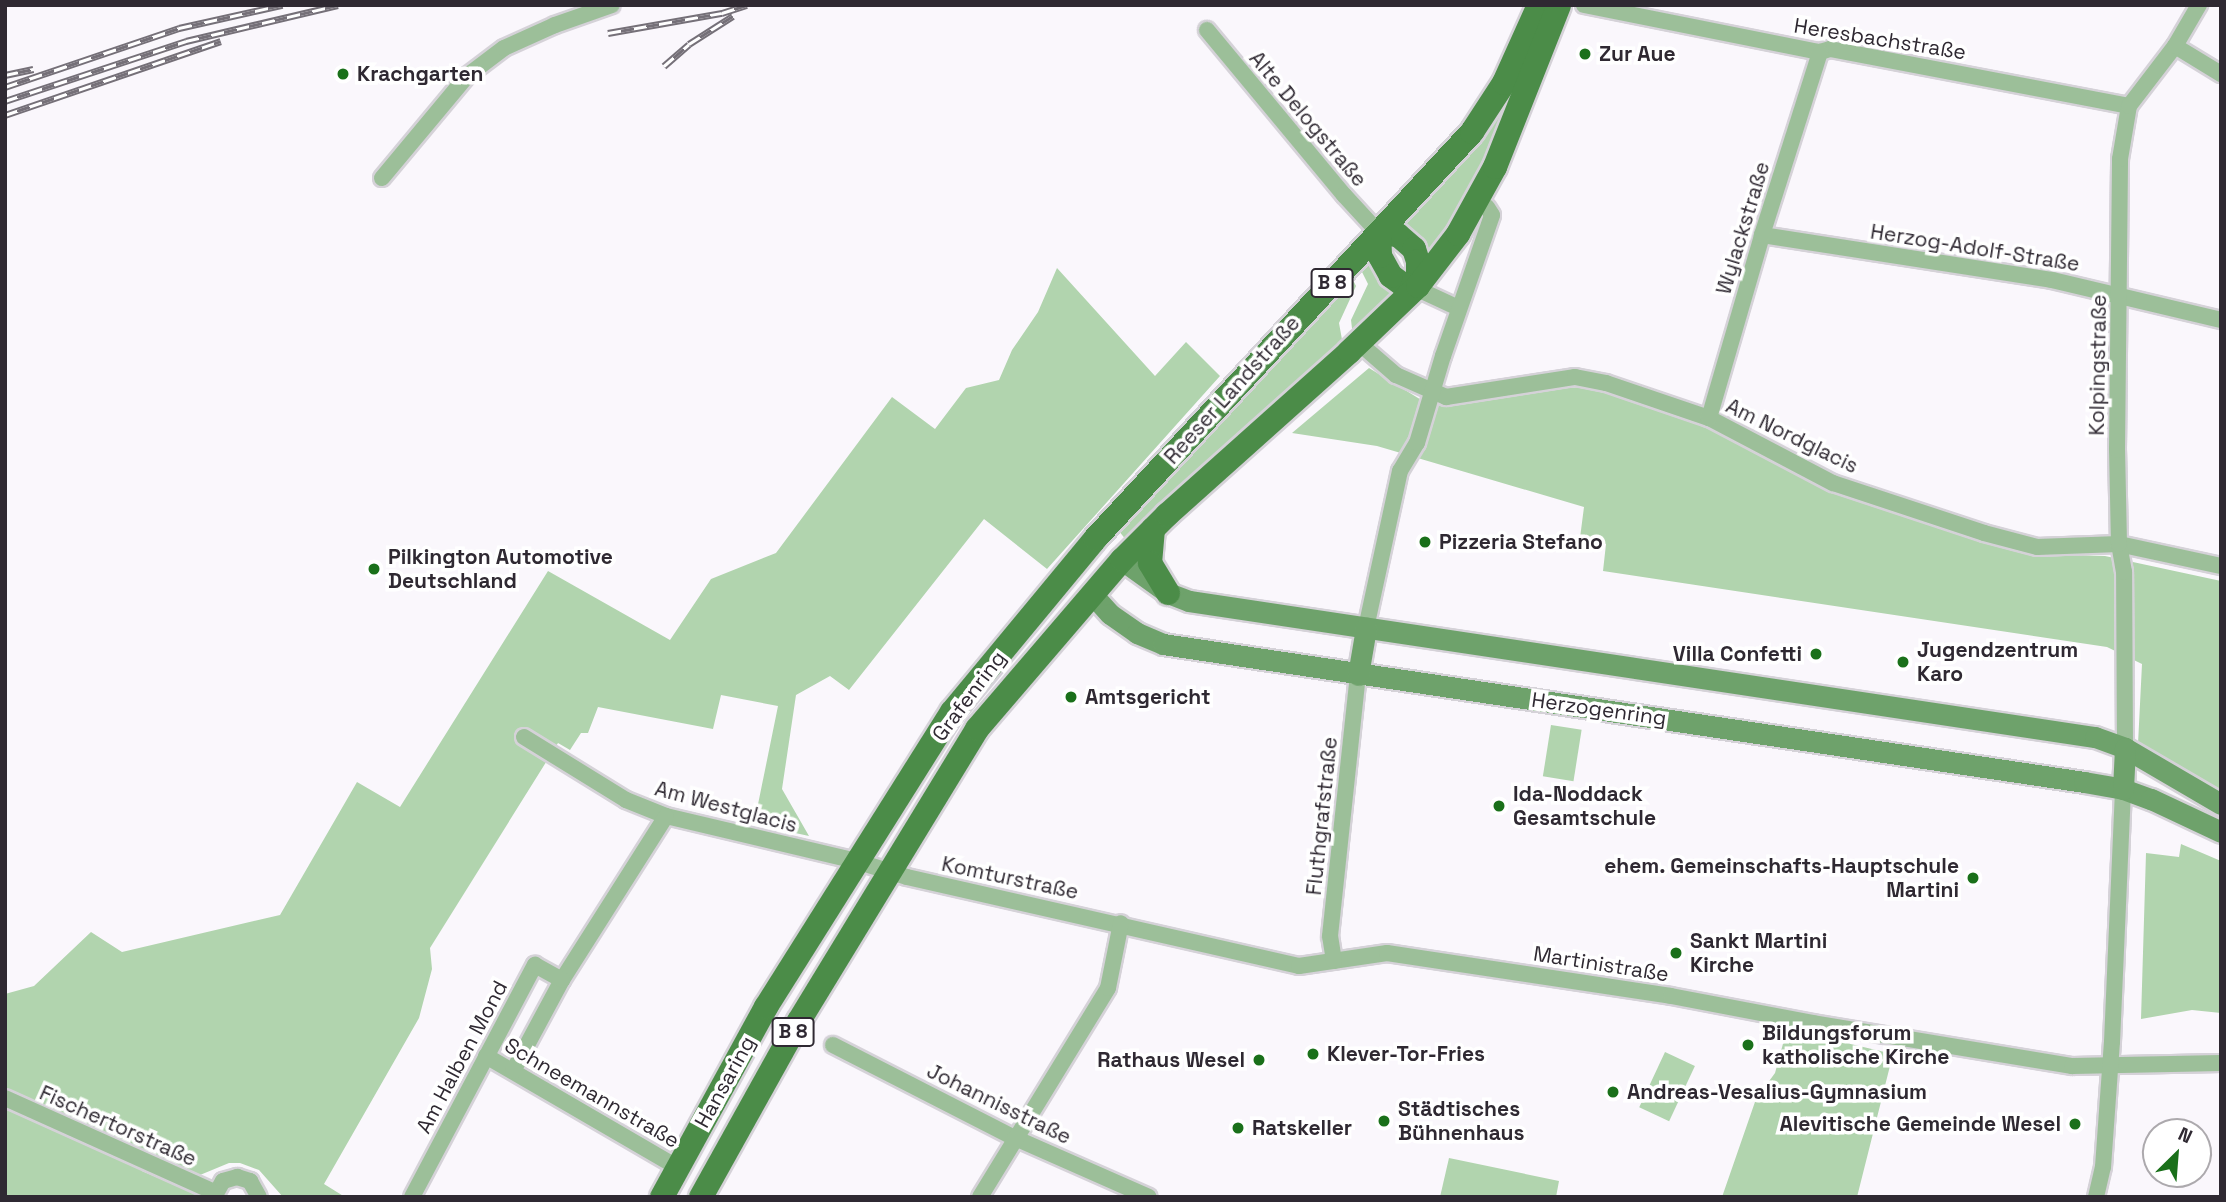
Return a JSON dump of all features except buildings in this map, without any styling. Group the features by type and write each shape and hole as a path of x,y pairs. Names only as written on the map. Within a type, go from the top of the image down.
{"main road":[{"name":"Reeser Landstraße","path":"1095,539 1472,132 1504,83 1539,5"},
{"name":"Reeser Landstraße","path":"1122,560 1153,528 1359,343 1418,286 1479,201 1559,5"},
{"path":"1379,233 1398,235 1413,250 1418,261 1418,286 1402,284 1391,276 1380,256 1379,233"},
{"path":"1153,528 1150,563 1168,593"},
{"path":"1095,539 1168,593 1189,601 2095,737 2125,748 2221,804"},
{"name":"Grafenring","path":"856,862 952,712 1095,539"},
{"path":"1077,560 1091,593"},
{"name":"Grafenring","path":"890,871 977,729 1122,560"},
{"name":"Herzogenring","path":"1091,593 1110,614 1137,633 1163,644 1358,675 1980,764 2123,789 2221,832"},
{"path":"1358,675 1366,628"},
{"path":"2123,789 2125,748"},
{"name":"Hansaring","path":"662,1197 766,1007 856,862"},
{"name":"Hansaring","path":"701,1197 799,1021 890,871"}],"street":[{"path":"382,178 467,76 504,48 555,25 611,5"},
{"name":"Heresbachstraße","path":"1584,5 1820,52 1830,49 2129,106"},
{"name":"Kolpingstraße","path":"2125,748 2124,572 2119,544 2120,159 2129,106 2175,46 2199,5"},
{"name":"Alte Delogstraße","path":"1207,30 1343,195 1379,233"},
{"path":"2175,46 2221,74"},
{"name":"Wylackstraße","path":"1709,418 1762,235 1820,52"},
{"path":"1366,628 1400,471 1417,443 1459,308 1492,215 1487,207"},
{"name":"Herzog-Adolf-Straße","path":"1762,235 2052,280 2221,320"},
{"path":"1418,286 1424,292 1459,308"},
{"name":"Am Nordglacis","path":"1359,343 1396,374 1446,397 1574,377 1606,383 1709,418 1833,483 1984,533 2037,547 2119,544 2221,566"},
{"name":"Fluthgrafstraße","path":"1334,961 1330,936 1358,675"},
{"name":"Am Westglacis","path":"524,737 626,800 666,816 890,871"},
{"path":"2096,1197 2103,1167 2123,789"},
{"path":"513,1071 562,980 666,816"},
{"name":"Komturstraße","path":"890,871 1299,966 1334,961"},
{"path":"980,1197 1108,988 1121,923"},
{"name":"Martinistraße","path":"1334,961 1387,953 1564,979 2072,1066 2221,1063"},
{"name":"Am Halben Mond","path":"412,1197 535,965 562,980"},
{"name":"Johannisstraße","path":"833,1045 1116,1190 1149,1197"},
{"name":"Schneemannstraße","path":"486,1056 677,1167"},
{"name":"Fischertorstraße","path":"5,1098 214,1194 223,1181 237,1177 250,1181 259,1197"}],"green space":[{"path":"1518,73 1482,175 1429,260 1399,222"},
{"path":"1369,255 1400,293 1353,337 1351,320 1368,284 1359,266"},
{"path":"1057,268 1155,376 1186,342 1220,376 1047,569 984,519 849,690 830,676 796,695 782,789 809,836 754,824 778,706 721,695 713,729 598,707 588,733 581,733 570,750 558,743 430,948 432,969 419,1018 324,1184 345,1197 283,1197 259,1170 240,1163 229,1163 200,1175 5,1089 5,994 34,986 91,932 122,952 280,915 357,782 400,807 548,571 670,640 711,579 776,553 892,397 935,429 966,388 999,380 1012,350 1038,312"},
{"path":"1350,274 1356,286 1339,323 1343,345 1127,541 1118,530"},
{"path":"1369,368 1423,401 1442,406 1543,389 1583,387 1620,394 1708,424 1831,489 2037,554 2105,556 2221,581 2221,796 2138,744 2142,664 2107,647 1603,571 1606,544 1580,538 1584,507 1377,446 1292,433"},
{"path":"1551,725 1582,730 1573,781 1543,776"},
{"path":"2181,844 2221,861 2221,1013 2192,1010 2141,1019 2146,853 2179,857"},
{"path":"1787,1029 1893,1054 1857,1197 1722,1197 1756,1099 1775,1073"},
{"path":"1665,1052 1695,1066 1669,1121 1639,1107"},
{"path":"5,1105 141,1165 142,1171 175,1185 180,1182 200,1197 5,1197"},
{"path":"1449,1158 1559,1181 1556,1197 1440,1197"}],"railway":[{"path":"5,87 179,28 282,5"},
{"path":"5,101 186,41 338,5"},
{"path":"608,33 722,13 747,5"},
{"path":"664,66 689,44 733,16"},
{"path":"5,115 221,41"},
{"path":"5,75 33,69"}],"place":[{"name":"Zur Aue","path":"1585,54"},
{"name":"Krachgarten","path":"343,74"},
{"name":"Pizzeria Stefano","path":"1425,542"},
{"name":"Pilkington Automotive Deutschland","path":"374,569"},
{"name":"Villa Confetti","path":"1816,654"},
{"name":"Jugendzentrum Karo","path":"1903,662"},
{"name":"Amtsgericht","path":"1071,697"},
{"name":"Ida-Noddack Gesamtschule","path":"1499,806"},
{"name":"ehem. Gemeinschafts-Hauptschule Martini","path":"1973,878"},
{"name":"Sankt Martini Kirche","path":"1676,953"},
{"name":"Bildungsforum katholische Kirche","path":"1748,1045"},
{"name":"Klever-Tor-Fries","path":"1313,1054"},
{"name":"Rathaus Wesel","path":"1259,1060"},
{"name":"Andreas-Vesalius-Gymnasium","path":"1613,1092"},
{"name":"Städtisches Bühnenhaus","path":"1384,1121"},
{"name":"Alevitische Gemeinde Wesel","path":"2075,1124"},
{"name":"Ratskeller","path":"1238,1128"}]}
